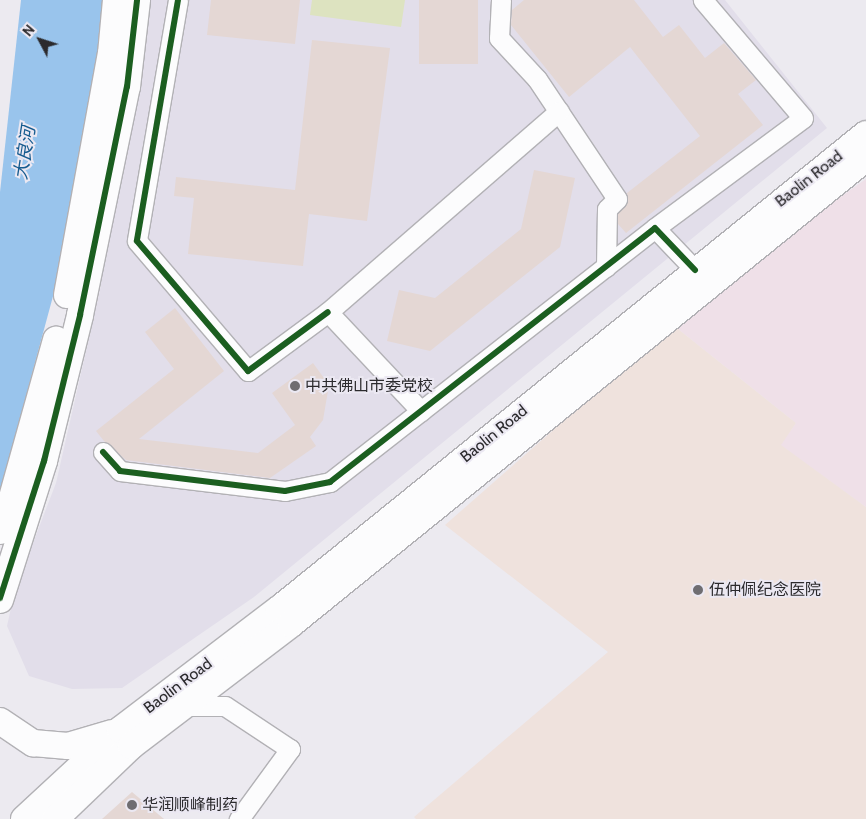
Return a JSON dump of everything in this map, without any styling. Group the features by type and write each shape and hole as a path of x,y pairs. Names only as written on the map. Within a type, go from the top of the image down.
{"main road":[{"path":"0,531 62,318 111,54 116,0"},
{"path":"0,598 44,461 80,315 127,87 137,0"},
{"name":"Baolin Road","path":"125,738 279,609 695,270 866,134"},
{"path":"31,817 125,738 184,706 291,624 866,158"},
{"path":"0,721 33,743 68,746 125,738"}],"street":[{"path":"178,0 137,241 248,371 328,312 559,111"},
{"path":"501,0 500,38 537,79 618,199 607,209 606,267"},
{"path":"103,452 120,471 285,491 330,482 655,228 803,118 703,0"},
{"path":"655,228 695,270"},
{"path":"328,312 421,411"},
{"path":"184,706 225,706 290,749 239,819"}],"shaded area":[{"name":"中共佛山市委党校","path":"145,0 725,0 827,128 254,597 122,688 72,689 29,676 7,626 15,590 56,483 100,290"},
{"path":"866,179 866,507 780,445 796,423 673,325 786,235"},
{"name":"伍仲佩纪念医院","path":"673,325 796,423 781,445 866,507 866,819 416,819 414,817 608,652 445,525"}],"green space":[{"path":"312,0 405,0 401,27 310,15"}],"water":[{"name":"大良河","path":"21,0 108,0 62,263 0,492 0,192"}],"building":[{"path":"211,0 300,0 295,44 207,35"},
{"path":"419,0 478,0 478,64 419,64"},
{"path":"524,0 634,0 663,37 679,25 705,58 724,43 756,80 738,94 763,125 626,233 618,224 618,214 628,202 627,193 700,136 630,47 569,97 511,25 512,10"},
{"path":"312,40 390,48 367,221 309,214 303,266 188,254 194,198 174,196 176,177 295,190"},
{"path":"534,170 575,178 560,247 430,351 387,341 399,290 435,298 521,229"},
{"path":"175,308 224,371 139,439 258,453 295,425 272,393 313,363 329,385 323,420 310,437 316,446 270,478 126,460 104,441 96,431 174,369 145,332"},
{"name":"华润顺峰制药","path":"132,792 164,819 102,819"}],"cycle path":[{"path":"0,598 44,461 80,315 127,87 137,0"},
{"path":"178,0 137,241 248,371 328,312"},
{"path":"103,452 120,471 285,491 330,482 655,228 695,270"}],"place":[{"name":"中共佛山市委党校","path":"295,386"},
{"name":"伍仲佩纪念医院","path":"698,590"},
{"name":"华润顺峰制药","path":"132,805"}]}
